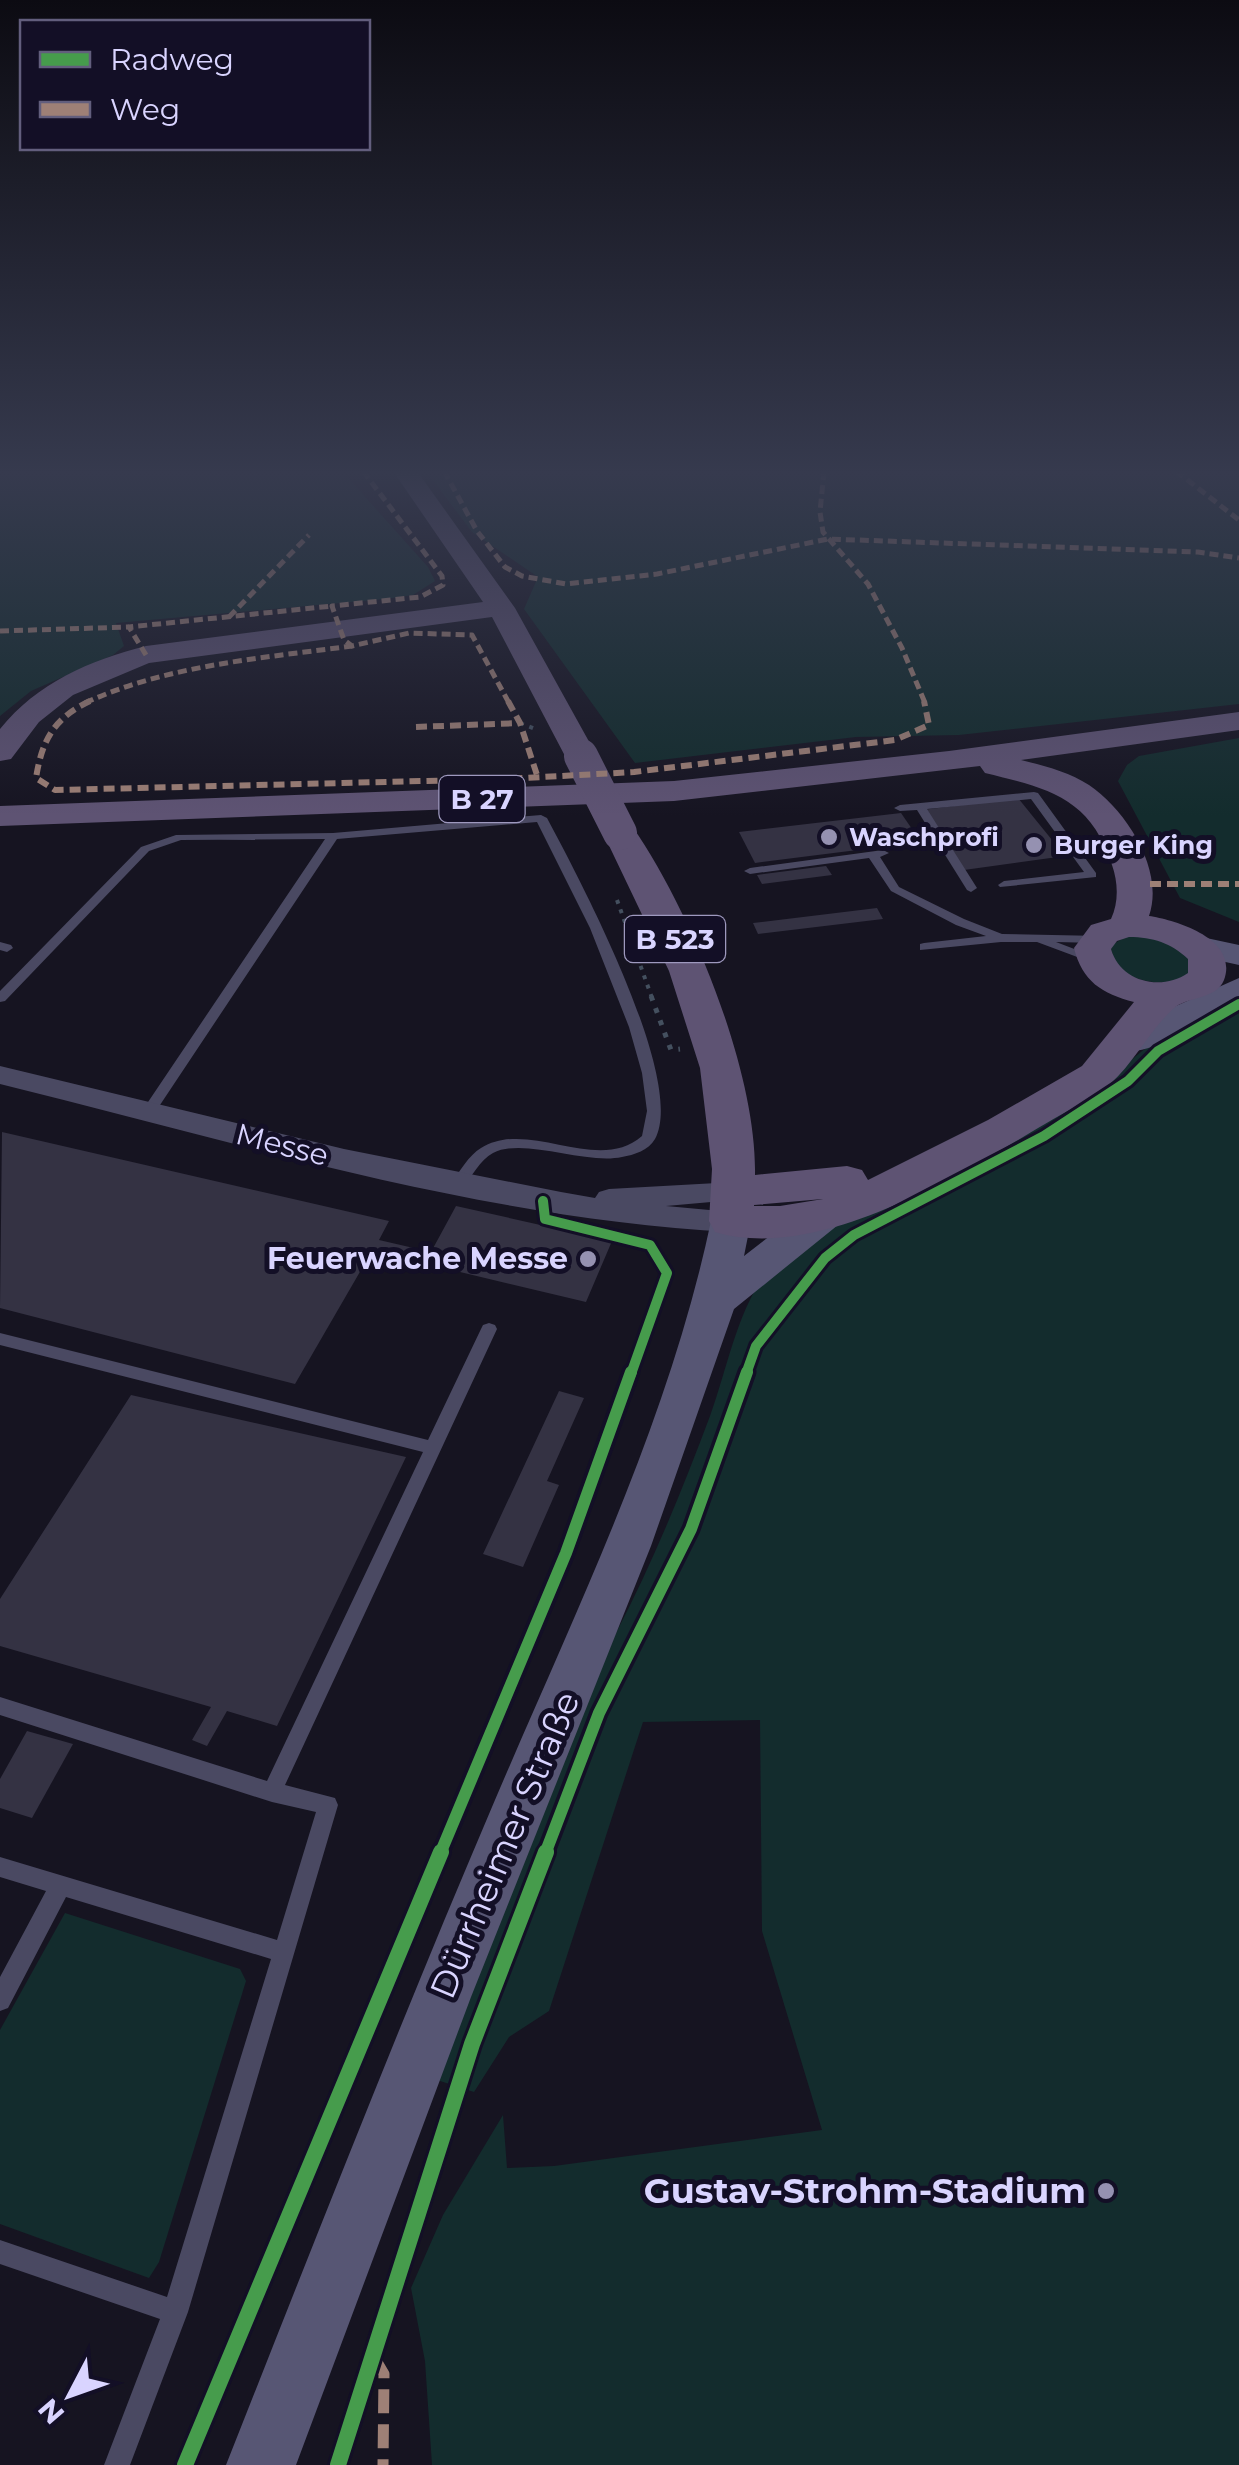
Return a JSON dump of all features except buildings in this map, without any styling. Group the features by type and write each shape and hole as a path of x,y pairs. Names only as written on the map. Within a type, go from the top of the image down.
{"main road":[{"name":"B 523","path":"486,586 581,756 692,974 718,1051 734,1140 733,1206"},
{"path":"0,752 12,731 48,697 111,665 315,632 501,608"},
{"name":"B 27","path":"0,816 614,795 949,761 1239,721"},
{"path":"1139,737 1101,758 1094,771 1095,784 1135,847 1160,915 1211,963"},
{"path":"949,761 1025,770 1080,793 1114,835 1133,875 1138,902 1109,952 1116,1008 1097,1043 1056,1095"},
{"path":"0,784 14,797 78,815"},
{"path":"1109,952 1211,963 1239,955"},
{"path":"1109,952 1165,994"},
{"path":"733,1206 780,1222 824,1215 869,1199 1004,1130 1056,1095 1096,1076 1142,1016 1165,994 1198,987 1211,963"},
{"path":"1125,1042 1143,1037 1211,963"},
{"path":"733,1206 789,1189 920,1172"},
{"name":"Dürrheimer Straße","path":"261,2465 441,1997 628,1546 715,1302 733,1206"},
{"path":"715,1302 824,1215"}],"street":[{"name":"Messe","path":"0,1076 352,1163 628,1215 733,1206"}],"lane":[{"path":"900,808 1034,794 1092,875 1004,885"},
{"path":"920,806 971,888"},
{"path":"0,998 145,849 180,837 333,836 541,818 577,882 610,957 643,1052 653,1113 650,1136 639,1146 600,1156 502,1145 486,1150 458,1184"},
{"path":"150,1111 333,836"},
{"path":"750,870 878,854 895,889 1001,938"},
{"path":"1029,938 1109,952"},
{"path":"924,947 1029,938 1109,952"},
{"path":"272,1792 489,1329"},
{"path":"0,1340 433,1448"},
{"path":"0,1706 328,1806 175,2312 117,2465"},
{"path":"0,1867 282,1952"},
{"path":"0,2000 61,1885"},
{"path":"0,2252 175,2312"}],"path":[{"path":"614,887 670,1050 682,1048"}],"green space":[{"path":"0,586 427,586 413,595 385,599 116,623 124,646 113,655 31,691 0,716"},
{"path":"534,586 1239,586 1239,704 959,735 856,737 635,763 524,609"},
{"path":"1239,738 1239,922 1180,898 1118,781 1127,765 1139,756"},
{"path":"1154,935 1189,952 1190,976 1153,982 1117,970 1110,946 1127,936"},
{"path":"1239,995 1239,2465 432,2465 425,2361 411,2288 443,2215 503,2115 507,2168 554,2166 822,2130 762,1931 760,1720 643,1722 549,2011 509,2037 474,2092 437,2080 615,1635 689,1472 738,1328 757,1287 785,1250 1117,1074 1159,1039"},
{"path":"65,1913 240,1969 246,1981 159,2262 149,2278 0,2224 0,2030"}],"marked path":[{"path":"229,617 259,586"},
{"path":"441,586 420,597 332,606 344,640 352,646 409,633 472,635 520,723 537,775"},
{"path":"352,646 192,670 106,693 73,709 52,727 43,745 36,778 55,790 506,779 634,772 895,740 929,725 928,713 902,648 869,586"},
{"path":"146,655 129,627 332,606"},
{"path":"0,631 129,627"},
{"path":"416,727 520,723"},
{"path":"1150,884 1239,884"},
{"path":"374,2357 384,2374 383,2465"}],"cycle path":[{"path":"338,2465 472,2044 599,1713 691,1529 756,1346 825,1258 854,1235 1044,1136 1128,1081 1158,1051 1239,1004"},
{"path":"185,2465 566,1553 667,1273 650,1245 545,1219 543,1201"}],"place":[{"name":"Waschprofi","path":"829,837"},
{"name":"Burger King","path":"1034,845"},
{"name":"Feuerwache Messe","path":"588,1259"},
{"name":"Gustav-Strohm-Stadium","path":"1106,2191"}]}
